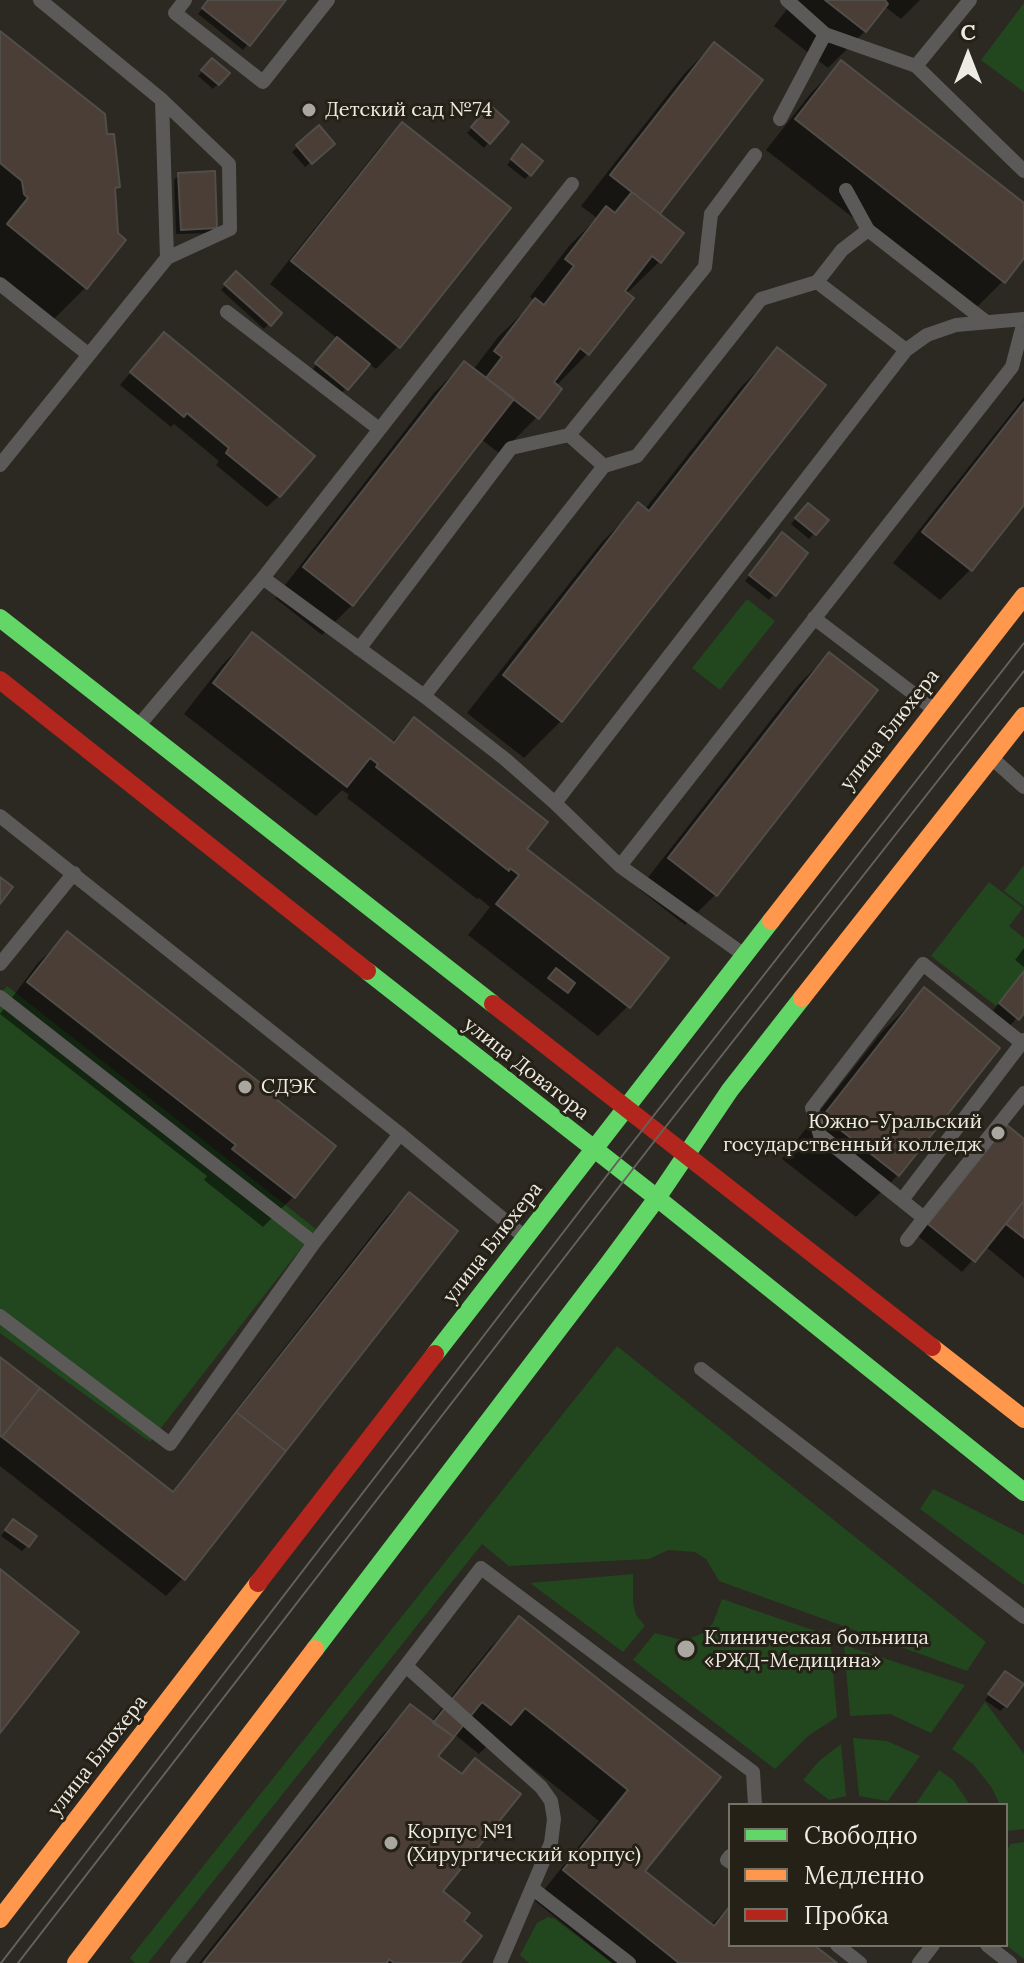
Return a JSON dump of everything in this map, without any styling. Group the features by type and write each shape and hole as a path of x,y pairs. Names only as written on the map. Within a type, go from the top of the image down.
{"main road":[{"name":"улица Блюхера","path":"0,1919 525,1236 1024,596"},
{"name":"улица Доватора","path":"0,618 1024,1419"},
{"name":"улица Доватора","path":"0,680 1024,1492"},
{"path":"76,1963 94,1951 657,1198 730,1090 1024,716"}],"lane":[{"path":"0,465 167,258 230,229 229,164 162,100 40,0"},
{"path":"185,0 175,13 263,82 328,0"},
{"path":"787,0 825,34 916,66 1024,171"},
{"path":"916,66 970,0"},
{"path":"780,119 825,34"},
{"path":"162,100 167,258"},
{"path":"359,649 511,448 569,435 705,267 711,214 755,155"},
{"path":"139,726 263,578 572,184"},
{"path":"846,190 868,230 985,321"},
{"path":"424,696 604,466 637,456 761,299 817,282 842,250 868,230"},
{"path":"817,282 906,350"},
{"path":"0,284 89,355"},
{"path":"227,312 379,429"},
{"path":"555,803 906,350 927,335 956,325 1024,320 1012,367 620,866"},
{"path":"569,435 604,466"},
{"path":"263,578 505,759 620,866 743,955"},
{"path":"814,618 934,709"},
{"path":"991,758 1024,787"},
{"path":"0,816 525,1236"},
{"path":"0,964 74,873"},
{"path":"902,1200 1023,1041 923,964 812,1108 820,1135 924,1218"},
{"path":"0,997 314,1243"},
{"path":"907,1240 1024,1093"},
{"path":"0,1316 170,1444 314,1243 400,1134"},
{"path":"701,1369 1024,1617"},
{"path":"177,1963 481,1568 753,1772 755,1803"},
{"path":"406,1666 541,1787 551,1801 554,1819 551,1843 500,1963"},
{"path":"532,1888 629,1963"},
{"path":"840,1947 860,1963"},
{"path":"919,1963 931,1947"},
{"path":"990,1947 1010,1963"}],"green space":[{"path":"1024,3 1024,92 981,60"},
{"path":"747,599 775,621 720,690 692,668"},
{"path":"1024,865 1024,906 1004,891"},
{"path":"989,882 1023,908 1009,926 1024,938 1024,971 996,1006 931,956"},
{"path":"7,986 316,1229 150,1442 0,1333 0,995"},
{"path":"617,1346 986,1642 967,1671 719,1581 706,1559 695,1552 668,1550 649,1559 509,1566 482,1544 148,1963 135,1963 130,1958"},
{"path":"933,1489 1024,1535 1024,1585 920,1509"},
{"path":"633,1574 636,1615 645,1626 623,1652 530,1583"},
{"path":"722,1599 830,1636 837,1717 808,1736 775,1769 633,1660 655,1633 678,1639 703,1633 713,1623"},
{"path":"844,1645 965,1685 931,1733 890,1714 850,1716"},
{"path":"985,1702 1024,1754 1024,1829 1008,1831 1008,1803 999,1803 992,1788 973,1764 952,1749"},
{"path":"853,1738 887,1741 920,1756 888,1801 859,1796"},
{"path":"841,1744 846,1796 829,1800 803,1780 819,1761"},
{"path":"939,1770 953,1780 969,1803 916,1803"},
{"path":"1024,1842 1024,1959 1008,1947 1010,1844"},
{"path":"548,1917 555,1919 612,1963 529,1963 520,1955 537,1923"}],"building":[{"path":"208,0 286,0 250,46 202,8"},
{"path":"825,0 885,0 888,4 866,32"},
{"path":"0,31 105,114 107,134 114,134 120,187 115,188 118,233 126,240 87,289 7,224 28,198 24,194 22,181 0,163"},
{"path":"714,42 763,80 660,214 610,175"},
{"path":"212,58 230,73 219,85 201,70"},
{"path":"841,60 1024,203 1024,258 1005,283 795,119"},
{"path":"490,105 509,122 490,144 471,127"},
{"path":"402,122 511,208 400,348 291,261"},
{"path":"319,125 335,144 312,164 296,145"},
{"path":"522,144 543,161 531,176 511,159"},
{"path":"215,171 217,228 181,230 178,173"},
{"path":"632,192 684,233 661,263 652,256 625,291 634,298 589,355 580,348 554,382 562,389 539,419 486,378 502,357 494,351 535,298 544,305 574,266 565,259 606,206 615,213"},
{"path":"236,271 282,313 271,326 224,284"},
{"path":"164,332 315,456 280,497 226,453 229,448 187,413 184,417 130,372"},
{"path":"337,337 370,364 348,390 315,363"},
{"path":"777,347 826,385 562,722 503,675 638,502 649,511"},
{"path":"464,361 514,399 353,606 303,567"},
{"path":"1024,402 1024,505 972,571 922,532"},
{"path":"808,503 829,520 816,535 795,518"},
{"path":"782,532 808,553 776,596 749,575"},
{"path":"252,632 394,743 414,717 548,822 527,849 669,958 630,1008 496,904 519,875 510,868 509,871 376,767 378,764 370,758 347,787 213,683"},
{"path":"829,652 878,690 717,896 668,858"},
{"path":"0,877 13,887 0,904"},
{"path":"67,931 336,1146 295,1198 232,1149 236,1145 27,982"},
{"path":"556,968 575,983 568,993 548,978"},
{"path":"1024,971 1024,1013 1019,1020 999,1003"},
{"path":"924,987 1000,1048 899,1176 823,1116"},
{"path":"1007,1125 1024,1139 1024,1201 975,1262 928,1224"},
{"path":"409,1192 458,1231 286,1451 236,1412"},
{"path":"1024,1201 1024,1238 1006,1224"},
{"path":"0,1357 40,1388 2,1437 0,1436"},
{"path":"40,1388 173,1492 236,1412 286,1451 185,1580 2,1437"},
{"path":"13,1519 37,1536 29,1547 5,1530"},
{"path":"0,1569 79,1632 0,1733"},
{"path":"519,1616 721,1777 645,1871 714,1926 728,1908 728,1947 817,1947 837,1963 679,1963 563,1870 628,1790 525,1708 511,1725 482,1702 454,1737 433,1723"},
{"path":"1005,1671 1024,1684 1007,1707 988,1694"},
{"name":"Корпус №1 (Хирургический корпус)","path":"410,1704 454,1737 438,1756 462,1774 475,1758 521,1794 443,1891 470,1913 464,1921 482,1936 460,1963 394,1963 389,1959 387,1963 203,1963"}],"tram line":[{"path":"1,1963 615,1165 1024,643"},
{"path":"18,1963 660,1134 1024,671"}],"traffic: fast":[{"path":"0,618 493,1004"},
{"path":"435,1354 771,921"},
{"path":"367,971 1024,1492"},
{"path":"315,1649 609,1263 730,1090 802,998"}],"traffic: slow":[{"path":"771,921 1024,596"},
{"path":"802,998 1024,716"},
{"path":"932,1347 1024,1419"},
{"path":"0,1919 258,1583"},
{"path":"76,1963 315,1649"}],"traffic: jam":[{"path":"0,680 367,971"},
{"path":"493,1004 932,1347"},
{"path":"258,1583 435,1354"}],"place":[{"name":"Детский сад №74","path":"309,110"},
{"name":"СДЭК","path":"245,1087"},
{"name":"Южно-Уральский государственный колледж","path":"998,1133"},
{"name":"Клиническая больница «РЖД-Медицина»","path":"686,1649"},
{"name":"Корпус №1 (Хирургический корпус)","path":"391,1843"}]}
